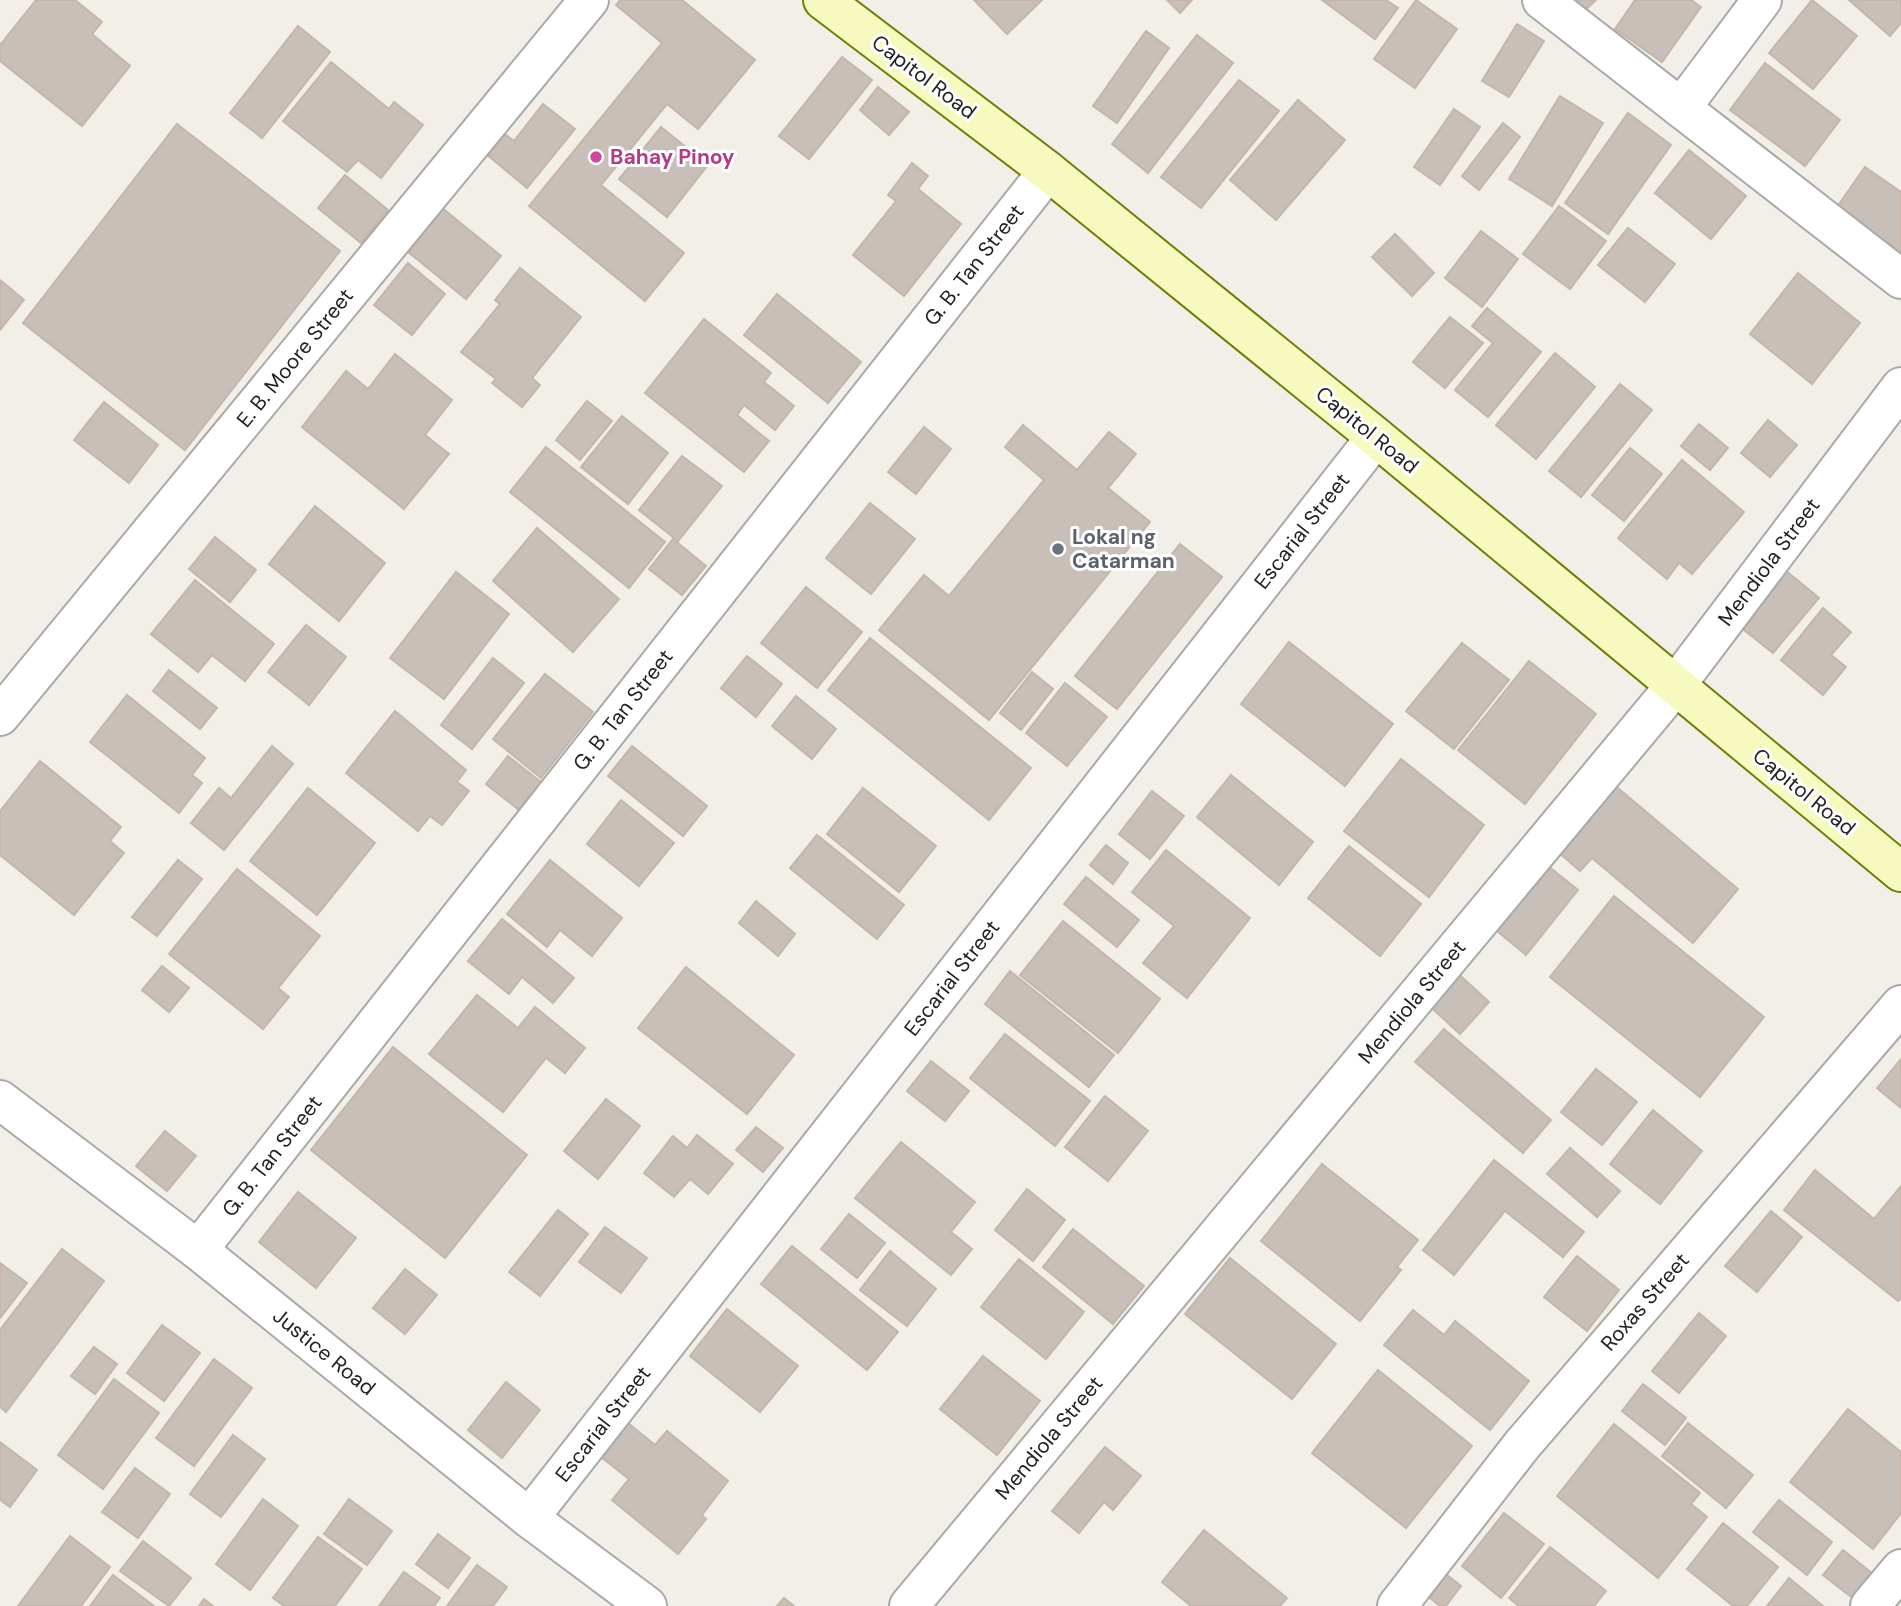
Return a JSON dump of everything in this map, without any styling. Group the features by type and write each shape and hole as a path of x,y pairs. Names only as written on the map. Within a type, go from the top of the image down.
{"street":[{"name":"E. B. Moore Street","path":"0,716 589,0"},
{"name":"Capitol Road","path":"823,0 1048,171 1376,437 1901,872"},
{"path":"1542,0 1901,279"},
{"path":"1681,108 1762,0"},
{"name":"G. B. Tan Street","path":"198,1250 1048,171"},
{"name":"Mendiola Street","path":"909,1606 1675,686 1901,387"},
{"name":"Escarial Street","path":"529,1518 1376,437"},
{"name":"Roxas Street","path":"1397,1606 1522,1446 1901,1004"},
{"name":"Justice Road","path":"0,1100 198,1250 529,1518 647,1606"},
{"path":"1870,1606 1901,1569"}],"building":[{"path":"36,0 75,0 102,22 92,34 130,66 82,126 0,61 0,45"},
{"name":"Bahay Pinoy","path":"620,0 682,0 755,60 698,129 667,104 601,185 684,253 645,301 529,206 662,43 616,5"},
{"path":"974,0 1042,0 1007,34"},
{"path":"1167,0 1192,0 1180,13"},
{"path":"1322,0 1386,0 1398,8 1375,39"},
{"path":"1416,0 1457,29 1415,88 1374,59"},
{"path":"1566,0 1596,0 1580,15"},
{"path":"1635,0 1691,0 1701,7 1662,62 1615,29"},
{"path":"1812,0 1857,36 1813,89 1769,53"},
{"path":"1849,0 1901,0 1901,23 1890,36"},
{"path":"1517,24 1544,41 1509,97 1482,81"},
{"path":"298,26 330,52 262,138 230,113"},
{"path":"1146,31 1169,48 1117,123 1093,106"},
{"path":"1197,35 1233,63 1148,173 1112,144"},
{"path":"842,57 872,80 809,159 779,136"},
{"path":"331,62 389,109 394,102 423,125 381,178 358,160 347,172 283,121"},
{"path":"1765,63 1840,120 1805,166 1730,110"},
{"path":"1239,80 1279,111 1201,208 1161,177"},
{"path":"878,87 909,112 889,135 860,110"},
{"path":"1560,96 1603,123 1552,206 1509,179"},
{"path":"1298,100 1345,140 1276,220 1230,180"},
{"path":"543,104 575,129 527,188 485,153 502,132 514,141"},
{"path":"1454,109 1480,127 1440,185 1414,167"},
{"path":"1628,113 1671,145 1608,234 1565,203"},
{"path":"1503,123 1520,137 1479,190 1462,176"},
{"path":"177,124 340,251 185,450 23,323"},
{"path":"661,127 708,165 667,217 619,179"},
{"path":"1689,150 1746,196 1711,239 1655,193"},
{"path":"912,163 928,176 918,189 961,224 904,296 853,255 896,201 888,195"},
{"path":"1865,167 1901,192 1901,253 1837,207"},
{"path":"345,175 388,210 361,243 318,208"},
{"path":"436,203 501,256 466,299 402,247"},
{"path":"1559,206 1606,241 1570,289 1523,254"},
{"path":"1628,228 1675,264 1645,302 1598,265"},
{"path":"1481,231 1518,259 1482,307 1445,278"},
{"path":"1395,234 1434,273 1412,296 1372,257"},
{"path":"408,263 445,294 412,335 374,305"},
{"path":"520,268 581,317 532,378 540,385 522,407 492,383 496,379 461,352 500,304 495,300"},
{"path":"1798,273 1860,323 1812,384 1750,334"},
{"path":"0,280 24,300 0,330"},
{"path":"777,294 861,362 828,403 744,335"},
{"path":"1487,308 1541,352 1488,417 1455,390 1493,343 1472,326"},
{"path":"1450,317 1483,343 1445,388 1413,362"},
{"path":"704,319 771,373 764,382 794,406 775,430 744,405 737,415 769,441 744,472 645,393"},
{"path":"1555,353 1595,387 1536,459 1496,425"},
{"path":"395,354 452,400 425,435 449,454 404,509 302,427 346,371 368,389"},
{"path":"1620,384 1652,410 1581,497 1549,471"},
{"path":"587,401 612,421 580,460 556,440"},
{"path":"104,402 158,445 129,483 74,440"},
{"path":"622,416 668,453 628,504 581,467"},
{"path":"1768,420 1797,445 1770,477 1741,453"},
{"path":"1699,424 1728,448 1710,470 1681,446"},
{"name":"Lokal ng Catarman","path":"1023,425 1077,470 1109,432 1136,454 1108,488 1150,522 989,720 879,630 924,575 949,596 1044,480 1005,447"},
{"path":"924,427 951,449 916,494 888,472"},
{"path":"546,447 665,542 629,588 510,492"},
{"path":"1630,448 1662,474 1624,521 1592,495"},
{"path":"682,456 722,486 678,541 639,510"},
{"path":"1682,460 1744,512 1692,574 1679,563 1667,579 1618,538"},
{"path":"870,503 915,539 871,594 826,558"},
{"path":"315,506 385,563 339,621 269,564"},
{"path":"537,528 619,599 573,652 493,581"},
{"path":"215,537 256,570 230,602 189,569"},
{"path":"673,539 706,566 682,595 649,569"},
{"path":"1180,544 1222,577 1117,709 1075,676"},
{"path":"1780,566 1819,598 1773,653 1734,622"},
{"path":"456,572 509,614 444,699 390,658"},
{"path":"195,580 274,644 245,681 212,655 198,672 151,634"},
{"path":"806,587 862,632 817,688 761,643"},
{"path":"1823,608 1851,632 1831,655 1846,667 1823,695 1781,660"},
{"path":"306,625 346,657 309,705 268,672"},
{"path":"870,638 1031,768 989,820 828,690"},
{"path":"1289,642 1393,724 1345,786 1241,704"},
{"path":"1462,643 1509,680 1454,749 1406,711"},
{"path":"747,656 782,684 756,717 721,688"},
{"path":"493,658 524,683 472,749 441,725"},
{"path":"1529,661 1596,714 1525,804 1458,750"},
{"path":"169,670 217,708 200,729 153,691"},
{"path":"1032,672 1053,689 1021,730 1000,713"},
{"path":"545,674 593,712 541,778 493,739"},
{"path":"1065,683 1107,717 1067,766 1026,733"},
{"path":"127,695 205,758 192,775 202,783 179,813 90,742"},
{"path":"796,696 836,729 812,759 772,726"},
{"path":"395,711 466,770 457,782 469,791 442,825 430,816 418,831 346,773"},
{"path":"272,746 293,764 224,850 191,823 219,788 231,798"},
{"path":"632,746 707,806 683,836 608,776"},
{"path":"508,756 542,783 519,810 486,784"},
{"path":"1401,759 1484,825 1429,897 1344,831"},
{"path":"40,761 121,827 110,841 124,853 74,915 0,855 0,811"},
{"path":"1231,775 1313,842 1279,885 1197,817"},
{"path":"1606,778 1738,889 1693,943 1592,858 1580,871 1550,845"},
{"path":"308,788 375,843 317,915 250,861"},
{"path":"863,788 936,846 899,892 827,834"},
{"path":"1152,791 1184,816 1150,859 1119,834"},
{"path":"621,800 674,843 639,886 587,844"},
{"path":"817,835 904,905 877,939 790,868"},
{"path":"1106,845 1128,863 1113,884 1090,865"},
{"path":"1349,846 1421,904 1380,956 1308,898"},
{"path":"1166,850 1250,918 1187,998 1143,963 1174,926 1132,892"},
{"path":"178,860 202,879 157,936 132,917"},
{"path":"550,860 622,918 592,956 560,930 547,947 507,914"},
{"path":"1543,862 1578,890 1526,955 1491,926"},
{"path":"237,869 320,936 278,988 289,997 263,1029 169,954"},
{"path":"1086,877 1139,920 1117,947 1064,904"},
{"path":"1614,896 1764,1017 1700,1097 1550,977"},
{"path":"756,901 795,934 778,956 739,923"},
{"path":"502,919 574,978 553,1003 522,977 509,994 468,961"},
{"path":"1063,921 1160,999 1118,1053 1020,975"},
{"path":"162,966 189,988 169,1012 142,990"},
{"path":"686,967 794,1055 747,1114 638,1028"},
{"path":"1452,968 1489,1002 1460,1034 1423,1000"},
{"path":"1010,971 1114,1055 1089,1087 985,1004"},
{"path":"477,995 518,1028 535,1007 585,1048 565,1073 546,1058 503,1112 429,1054"},
{"path":"1444,1029 1551,1120 1523,1153 1415,1062"},
{"path":"1005,1034 1090,1101 1055,1146 970,1078"},
{"path":"393,1047 527,1155 445,1258 311,1150"},
{"path":"1901,1059 1901,1108 1877,1088"},
{"path":"931,1061 969,1091 945,1121 907,1091"},
{"path":"1596,1069 1637,1102 1602,1145 1561,1112"},
{"path":"1105,1096 1148,1131 1108,1181 1065,1147"},
{"path":"606,1099 640,1126 598,1179 564,1151"},
{"path":"1653,1110 1702,1151 1660,1204 1610,1164"},
{"path":"756,1127 783,1148 763,1172 736,1150"},
{"path":"165,1131 196,1156 167,1191 136,1166"},
{"path":"697,1135 733,1164 708,1194 690,1179 674,1197 644,1173 673,1136 687,1148"},
{"path":"901,1142 975,1202 951,1232 972,1249 951,1275 855,1198"},
{"path":"1570,1148 1620,1191 1597,1217 1547,1174"},
{"path":"1494,1160 1584,1232 1563,1257 1505,1211 1454,1275 1423,1250"},
{"path":"1322,1164 1418,1240 1397,1267 1401,1270 1360,1321 1261,1241"},
{"path":"1815,1170 1874,1219 1901,1186 1901,1298 1898,1301 1784,1210"},
{"path":"1027,1189 1065,1220 1033,1261 995,1230"},
{"path":"298,1192 356,1238 316,1288 259,1242"},
{"path":"558,1210 588,1234 540,1296 509,1272"},
{"path":"1771,1211 1802,1237 1757,1292 1725,1266"},
{"path":"849,1214 885,1243 857,1278 821,1249"},
{"path":"605,1227 647,1258 621,1293 579,1262"},
{"path":"1073,1229 1144,1286 1113,1324 1043,1267"},
{"path":"792,1246 898,1332 867,1370 761,1284"},
{"path":"62,1249 104,1281 6,1412 0,1407 0,1330"},
{"path":"890,1251 936,1289 907,1326 860,1290"},
{"path":"1577,1256 1619,1290 1587,1331 1544,1297"},
{"path":"1230,1258 1336,1344 1292,1399 1185,1314"},
{"path":"1019,1259 1084,1312 1046,1359 981,1307"},
{"path":"0,1263 27,1283 0,1318"},
{"path":"405,1269 437,1295 405,1334 373,1308"},
{"path":"727,1309 798,1366 760,1412 690,1356"},
{"path":"1413,1310 1444,1335 1455,1321 1529,1381 1490,1430 1384,1345"},
{"path":"1699,1313 1726,1336 1679,1393 1652,1371"},
{"path":"162,1325 200,1353 164,1401 127,1373"},
{"path":"94,1347 117,1364 95,1394 71,1376"},
{"path":"983,1356 1040,1401 997,1455 940,1409"},
{"path":"214,1359 252,1388 194,1466 156,1438"},
{"path":"1378,1370 1472,1446 1406,1528 1312,1453"},
{"path":"114,1379 159,1413 103,1489 58,1455"},
{"path":"506,1382 540,1410 502,1458 468,1430"},
{"path":"1643,1384 1686,1418 1665,1445 1622,1411"},
{"path":"1848,1409 1901,1452 1901,1513 1873,1549 1790,1482"},
{"path":"628,1423 655,1445 667,1431 728,1481 702,1515 706,1519 678,1554 612,1500 629,1479 601,1457"},
{"path":"1688,1423 1753,1475 1726,1508 1662,1456"},
{"path":"1614,1424 1700,1493 1691,1504 1707,1517 1658,1578 1557,1496"},
{"path":"233,1435 265,1459 221,1517 190,1494"},
{"path":"0,1442 37,1470 10,1507 0,1500"},
{"path":"1105,1447 1141,1476 1113,1510 1104,1502 1079,1533 1052,1511"},
{"path":"135,1468 170,1494 138,1538 102,1512"},
{"path":"263,1499 298,1526 250,1590 216,1564"},
{"path":"349,1499 392,1531 367,1565 324,1534"},
{"path":"1779,1500 1832,1542 1807,1575 1753,1532"},
{"path":"1504,1513 1544,1544 1501,1598 1462,1566"},
{"path":"1723,1523 1778,1567 1747,1606 1733,1606 1687,1569"},
{"path":"1204,1530 1287,1598 1280,1606 1191,1606 1162,1582"},
{"path":"438,1534 470,1558 448,1588 416,1564"},
{"path":"70,1536 110,1567 81,1606 18,1606"},
{"path":"318,1537 362,1569 335,1606 284,1606 273,1598"},
{"path":"143,1541 191,1578 169,1606 120,1571"},
{"path":"1550,1547 1606,1591 1594,1606 1519,1606 1509,1598"},
{"path":"1843,1550 1873,1574 1854,1599 1823,1575"},
{"path":"1433,1564 1461,1586 1446,1606 1440,1606 1415,1586"},
{"path":"477,1565 507,1587 493,1606 447,1606"},
{"path":"404,1572 440,1598 434,1606 379,1606"},
{"path":"113,1575 154,1606 90,1606"},
{"path":"1789,1578 1823,1606 1767,1606"},
{"path":"784,1598 794,1606 777,1606"},
{"path":"204,1599 213,1606 199,1606"}],"place":[{"name":"Bahay Pinoy","path":"596,157"},
{"name":"Lokal ng Catarman","path":"1058,549"}]}
